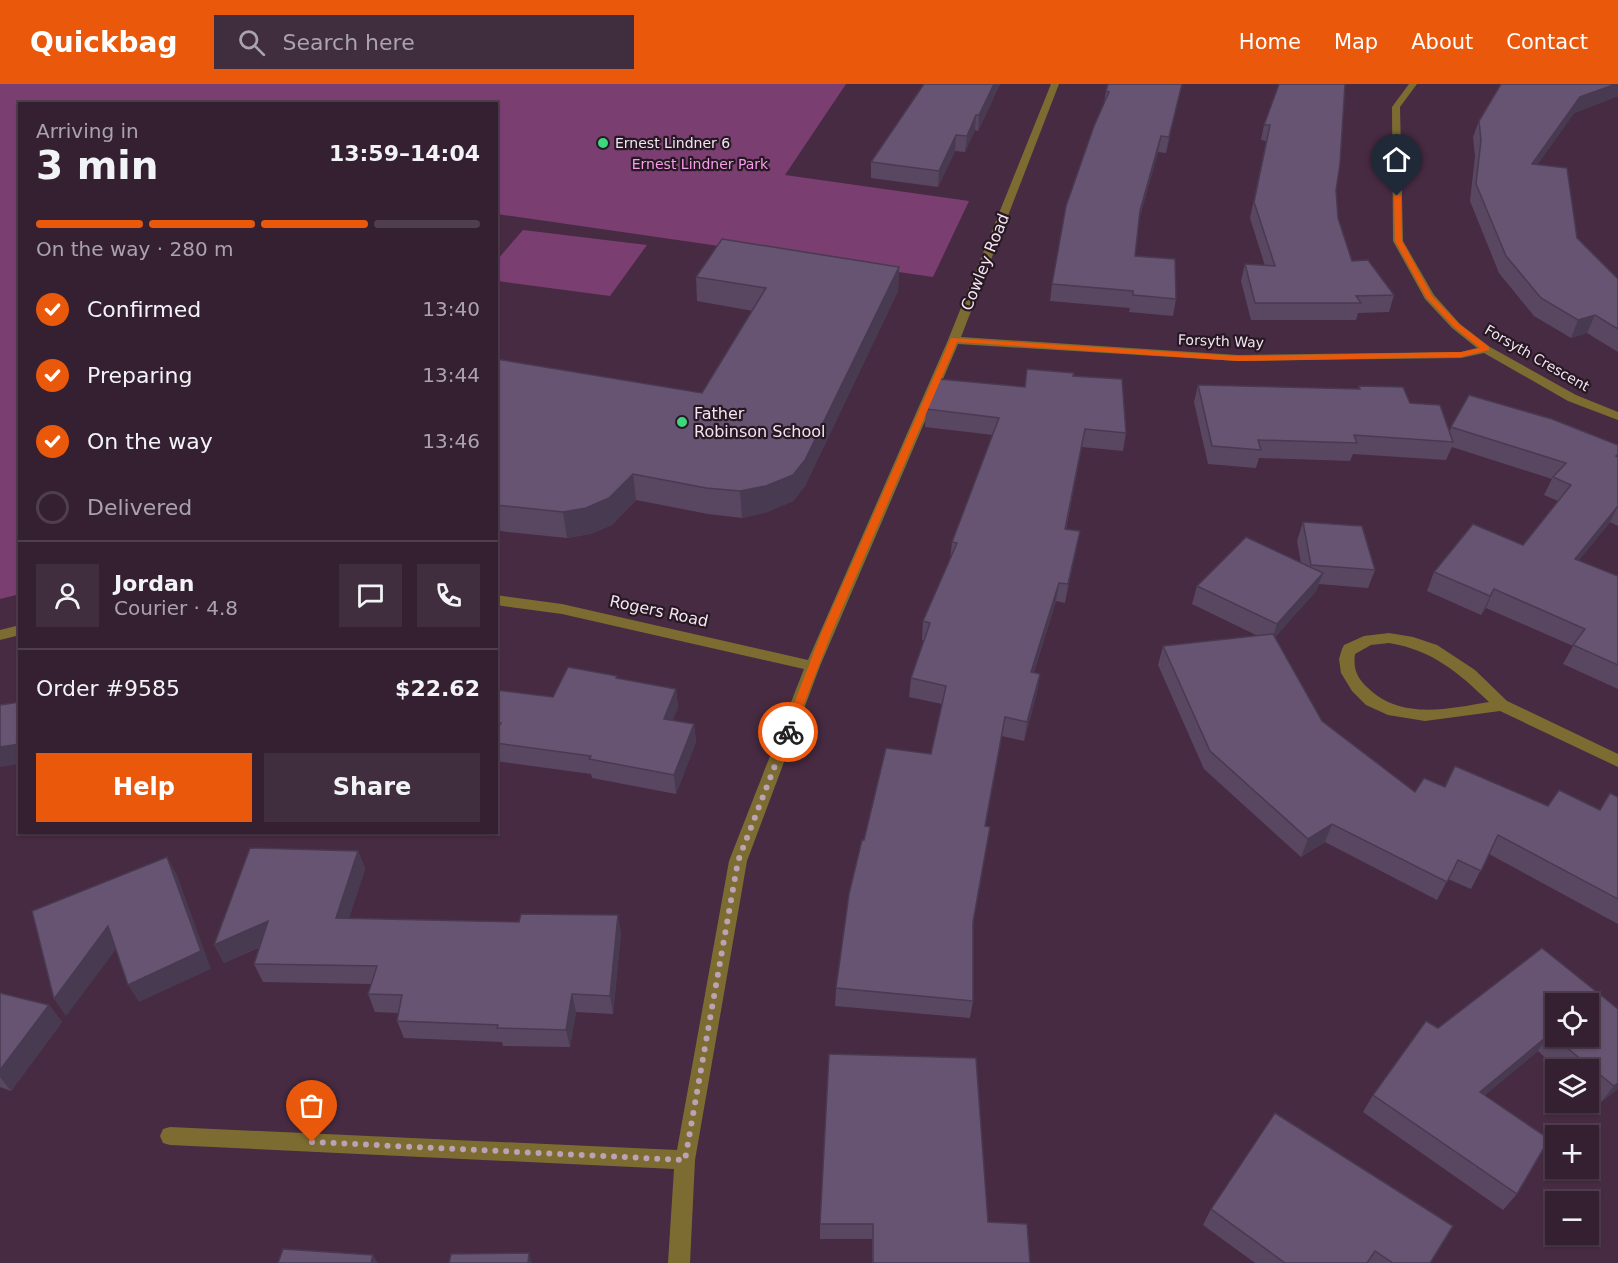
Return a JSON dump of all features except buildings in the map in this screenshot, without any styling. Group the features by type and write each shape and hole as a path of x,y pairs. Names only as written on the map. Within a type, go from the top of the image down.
{"street":[{"name":"Cowley Road","path":"679,1263 685,1160 738,861 813,666 954,340 1056,84"},
{"name":"Forsyth Crescent","path":"1413,84 1396,106 1398,241 1429,297 1456,326 1486,349 1572,398 1618,416"},
{"name":"Forsyth Way","path":"954,340 1238,358 1461,355 1486,349"},
{"name":"Rogers Road","path":"498,600 562,609 813,666"},
{"path":"0,635 18,630"},
{"path":"1502,705 1433,717 1413,716 1384,709 1365,696 1349,677 1345,661 1349,649 1368,640 1389,638 1413,642 1432,650 1470,674 1502,705 1618,761"},
{"path":"170,1136 685,1160"}],"green space":[{"name":"Ernest Lindner Park","path":"0,84 846,84 785,175 969,201 933,277 498,214 498,102 18,102 18,594 0,599"},
{"path":"523,230 647,245 610,296 498,281 498,259"}],"way so far":[{"path":"312,1142 685,1160 738,861 788,732"}],"place":[{"name":"Ernest Lindner 6","path":"603,143"},
{"name":"Father Robinson School","path":"682,422"}],"route":[{"path":"788,732 826,634 954,340 1238,358 1461,355 1486,349 1456,326 1429,297 1398,241 1397,196"}]}
